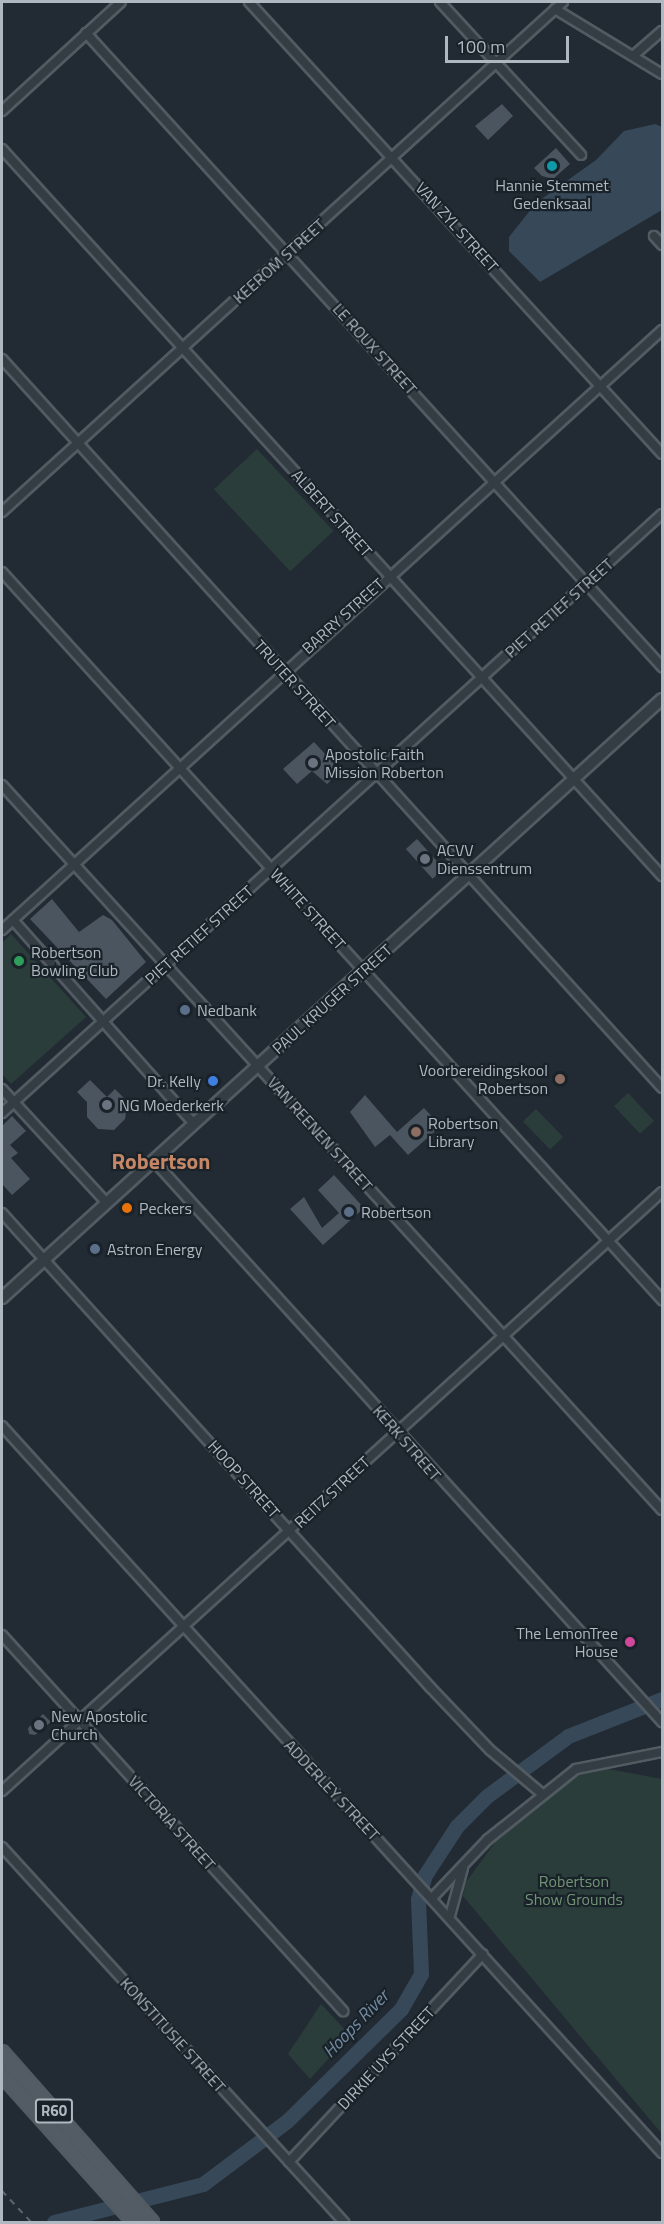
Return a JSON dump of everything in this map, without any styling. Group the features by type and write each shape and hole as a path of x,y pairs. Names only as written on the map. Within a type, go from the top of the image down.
{"main road":[{"name":"R60","path":"2,2052 105,2170 143,2220"},
{"name":"R60","path":"2,2075 96,2179 143,2220"},
{"path":"48,2125 58,2116"}],"street":[{"path":"2,111 121,2"},
{"name":"VAN ZYL STREET","path":"249,2 663,454"},
{"path":"440,2 581,155"},
{"name":"KEEROM STREET","path":"2,512 563,2"},
{"path":"555,9 663,74"},
{"path":"633,56 663,31"},
{"name":"LE ROUX STREET","path":"86,33 663,667"},
{"name":"ALBERT STREET","path":"2,149 663,876"},
{"path":"654,236 663,245"},
{"name":"BARRY STREET","path":"2,930 283,670 663,330"},
{"name":"TRUTER STREET","path":"2,359 663,1088"},
{"name":"PIET RETIEF STREET","path":"2,1113 663,514"},
{"name":"WHITE STREET","path":"2,572 663,1300"},
{"name":"PAUL KRUGER STREET","path":"2,1298 663,699"},
{"name":"VAN REENEN STREET","path":"2,785 663,1510"},
{"path":"13,920 194,1124"},
{"path":"2,1089 107,1203"},
{"name":"KERK STREET","path":"154,1161 397,1432 663,1722"},
{"name":"REITZ STREET","path":"2,1791 663,1192"},
{"name":"HOOP STREET","path":"2,1213 506,1764 541,1793"},
{"name":"ADDERLEY STREET","path":"2,1426 433,1897 663,2153"},
{"name":"VICTORIA STREET","path":"2,1635 343,2011"},
{"path":"433,1897 541,1793 586,1764 663,1752"},
{"name":"KONSTITUSIE STREET","path":"2,1847 344,2223"},
{"path":"450,1916 463,1866"},
{"name":"DIRKIE UYS STREET","path":"289,2162 483,1954"}],"green space":[{"path":"257,449 333,531 290,571 214,489"},
{"path":"11,934 86,1017 11,1084 2,1074 2,943"},
{"path":"628,1093 654,1121 640,1134 614,1106"},
{"path":"536,1109 563,1137 550,1150 523,1122"},
{"name":"Robertson Show Grounds","path":"592,1766 662,1779 662,2134 463,1896 466,1882 505,1829"},
{"path":"321,2004 350,2035 310,2079 288,2054"}],"water":[{"path":"655,124 662,127 662,210 540,282 509,251 509,237 536,203 596,160 624,131"}],"building":[{"path":"502,104 513,116 488,140 475,126"},
{"name":"Hannie Stemmet Gedenksaal","path":"556,148 570,164 553,179 542,176 534,168"},
{"name":"Apostolic Faith Mission Roberton","path":"314,742 341,771 327,784 312,771 297,784 283,769"},
{"name":"ACVV Dienssentrum","path":"417,839 444,869 433,879 406,849"},
{"path":"52,899 79,932 103,915 112,920 146,962 106,999 30,919"},
{"name":"NG Moederkerk","path":"90,1080 107,1097 115,1089 128,1102 125,1119 114,1130 98,1129 87,1117 87,1102 77,1092"},
{"path":"365,1095 397,1132 424,1108 441,1126 408,1155 390,1135 375,1147 350,1112"},
{"path":"12,1116 26,1131 10,1145 18,1153 11,1158 30,1179 12,1195 2,1184 2,1126"},
{"name":"Robertson","path":"334,1175 364,1208 323,1245 290,1209 304,1197 322,1228 339,1213 318,1190"},
{"name":"New Apostolic Church","path":"43,1714 51,1722 35,1735 29,1734 28,1728"}],"waterway":[{"name":"Hoops River","path":"54,2222 203,2184 287,2121 401,2009 421,1974 418,1899 425,1875 457,1826 487,1796 568,1736 662,1699"}],"railway":[{"path":"2,2191 31,2222"}],"place":[{"name":"Hannie Stemmet Gedenksaal","path":"552,166"},
{"name":"Apostolic Faith Mission Roberton","path":"313,763"},
{"name":"ACVV Dienssentrum","path":"425,859"},
{"name":"Robertson Bowling Club","path":"19,961"},
{"name":"Nedbank","path":"185,1010"},
{"name":"Voorbereidingskool Robertson","path":"560,1079"},
{"name":"Dr. Kelly","path":"213,1081"},
{"name":"NG Moederkerk","path":"107,1105"},
{"name":"Robertson Library","path":"416,1132"},
{"name":"Peckers","path":"127,1208"},
{"name":"Robertson","path":"349,1212"},
{"name":"Astron Energy","path":"95,1249"},
{"name":"The LemonTree House","path":"630,1642"},
{"name":"New Apostolic Church","path":"39,1725"}],"district":[{"name":"Robertson","path":"161,1162"}]}
